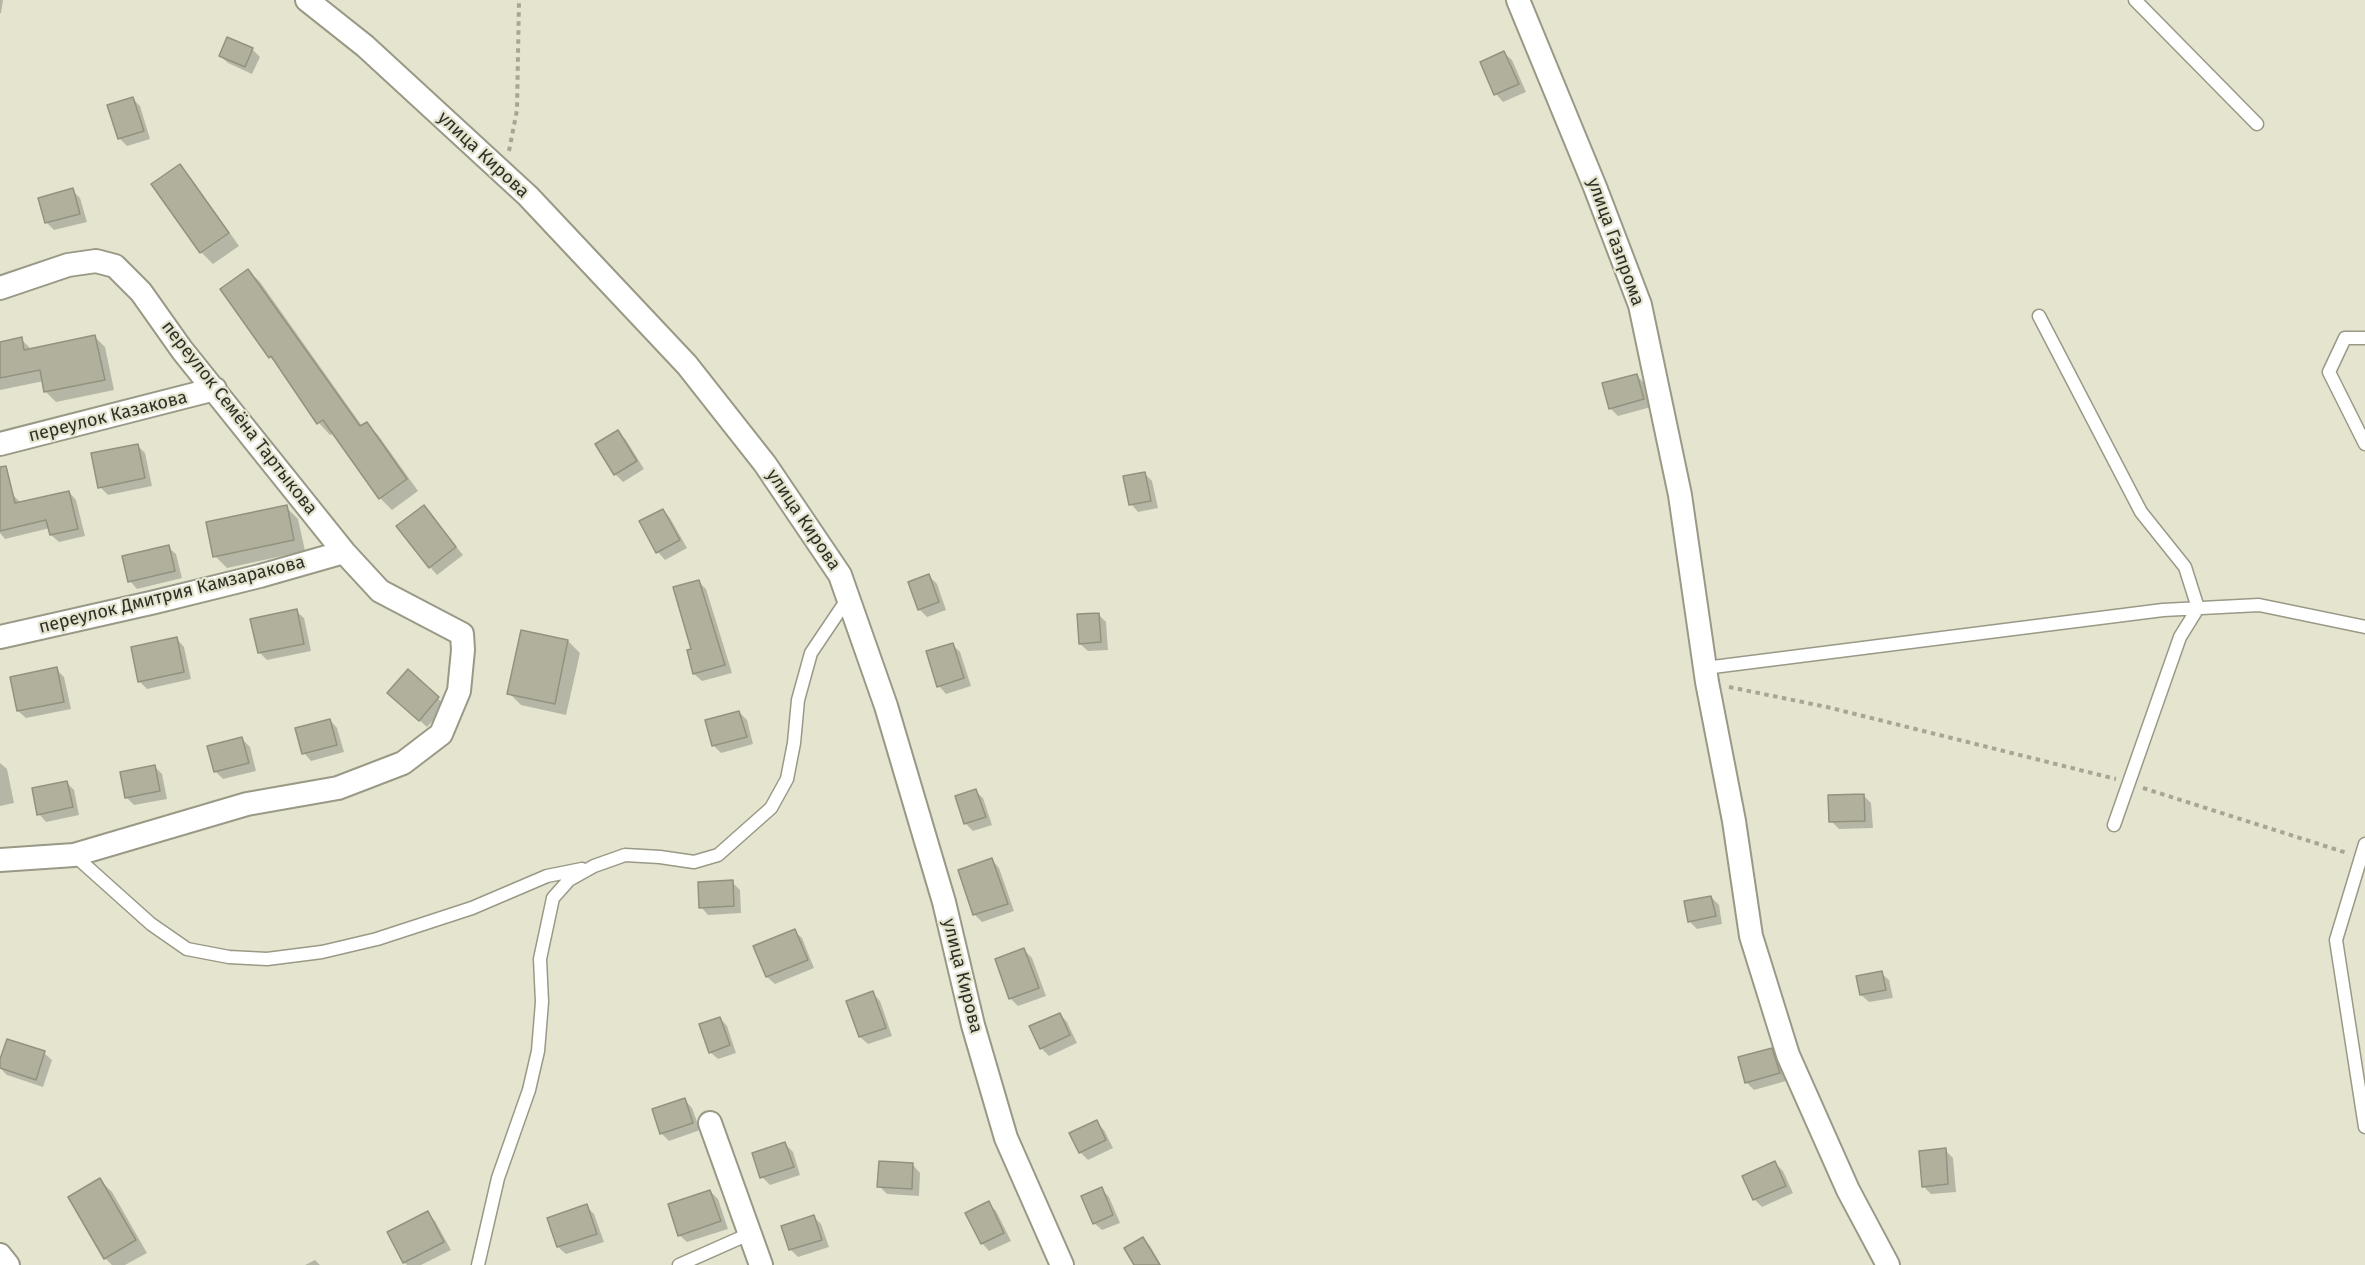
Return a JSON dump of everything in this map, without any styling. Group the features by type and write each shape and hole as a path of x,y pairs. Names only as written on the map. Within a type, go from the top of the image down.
{"street":[{"name":"улица Кирова","path":"307,0 365,46 528,196 687,365 765,464 840,575 886,706 941,891 973,1025 1006,1138 1062,1265"},
{"name":"улица Газпрома","path":"1518,0 1595,187 1640,305 1680,495 1706,675 1734,821 1751,936 1788,1055 1848,1190 1888,1265"},
{"name":"переулок Семёна Тартыкова","path":"0,288 68,265 96,261 115,266 141,292 182,350 344,552 380,591 462,634 464,650 459,691 441,734 403,763 338,788 247,804 74,855"},
{"name":"переулок Казакова","path":"0,444 215,389"},
{"name":"переулок Дмитрия Камзаракова","path":"0,637 155,602 344,552"},
{"path":"0,860 74,855"},
{"path":"710,1123 761,1265"},
{"path":"0,1255 8,1265"}],"lane":[{"path":"2135,0 2258,124"},
{"path":"2039,316 2141,512 2186,567 2198,608 2180,637 2114,825"},
{"path":"2365,338 2346,338 2329,372 2365,444"},
{"path":"74,855 151,924 187,949 229,957 267,959 322,952 377,939 472,908 547,876 594,866 625,855 694,862 718,855 771,807 787,779 794,743 798,700 811,653 848,598"},
{"path":"1706,675 2163,610 2259,605 2365,627"},
{"path":"2365,844 2336,940 2365,1127"},
{"path":"478,1265 498,1178 529,1090 538,1051 542,1002 540,959 553,898 569,880 594,866"},
{"path":"679,1265 749,1234"}],"path":[{"path":"505,175 517,110 519,0"},
{"path":"1706,675 2129,783 2361,857"}],"building":[{"path":"227,37 253,48 245,67 219,56"},
{"path":"1504,51 1519,84 1494,95 1480,62"},
{"path":"133,97 144,131 118,139 107,105"},
{"path":"180,164 229,233 200,253 151,184"},
{"path":"73,188 80,214 45,223 38,198"},
{"path":"248,269 360,426 367,422 407,479 379,499 323,420 317,424 271,356 269,358 220,289"},
{"path":"95,335 105,380 44,392 40,370 0,378 0,342 22,337 24,350"},
{"path":"1637,374 1644,399 1609,409 1602,383"},
{"path":"618,430 637,461 614,475 595,444"},
{"path":"138,444 145,478 98,488 91,453"},
{"path":"6,466 15,503 69,491 78,529 50,535 46,520 0,531 0,467"},
{"path":"1145,472 1151,501 1129,505 1123,476"},
{"path":"287,505 294,540 213,557 206,522"},
{"path":"424,505 456,547 429,568 396,526"},
{"path":"663,509 680,540 656,553 639,521"},
{"path":"169,545 175,571 128,582 122,556"},
{"path":"929,574 939,602 918,610 908,582"},
{"path":"699,580 725,665 693,674 687,650 691,649 673,587"},
{"path":"297,609 304,644 258,653 250,619"},
{"path":"1099,613 1101,642 1079,644 1077,614"},
{"path":"521,630 568,640 555,704 507,694"},
{"path":"177,637 184,672 138,682 131,647"},
{"path":"953,643 964,678 937,687 926,651"},
{"path":"57,667 64,702 17,711 10,677"},
{"path":"408,669 439,697 419,721 387,693"},
{"path":"739,711 747,737 712,746 705,720"},
{"path":"330,719 337,745 302,754 295,728"},
{"path":"242,737 249,763 214,772 207,746"},
{"path":"155,765 160,791 125,798 120,772"},
{"path":"67,781 73,807 37,815 32,788"},
{"path":"976,789 986,817 964,824 955,796"},
{"path":"1864,794 1865,821 1829,822 1828,795"},
{"path":"992,858 1008,904 973,915 958,870"},
{"path":"733,880 734,906 699,908 698,882"},
{"path":"1711,896 1716,916 1688,922 1684,901"},
{"path":"795,929 808,960 766,977 753,946"},
{"path":"1024,948 1039,988 1009,999 995,959"},
{"path":"1882,971 1886,990 1860,995 1856,976"},
{"path":"873,991 886,1028 859,1037 846,1001"},
{"path":"1060,1013 1070,1035 1040,1049 1029,1026"},
{"path":"720,1017 730,1045 709,1053 699,1024"},
{"path":"7,1039 45,1051 36,1080 0,1068 0,1059"},
{"path":"1772,1048 1780,1073 1745,1083 1738,1057"},
{"path":"685,1098 693,1123 660,1134 652,1109"},
{"path":"1097,1120 1106,1140 1079,1153 1069,1133"},
{"path":"785,1142 794,1167 760,1178 752,1153"},
{"path":"1946,1148 1948,1184 1922,1187 1919,1151"},
{"path":"879,1161 913,1163 912,1189 877,1187"},
{"path":"1775,1161 1786,1186 1753,1200 1742,1176"},
{"path":"100,1178 136,1240 104,1259 68,1197"},
{"path":"1102,1187 1113,1215 1093,1224 1081,1196"},
{"path":"710,1190 721,1221 678,1236 668,1204"},
{"path":"989,1201 1004,1233 981,1244 965,1213"},
{"path":"587,1204 597,1234 557,1247 547,1218"},
{"path":"428,1211 444,1242 403,1263 387,1232"},
{"path":"814,1215 822,1240 789,1250 781,1226"},
{"path":"1143,1237 1160,1265 1134,1265 1124,1248"}]}
